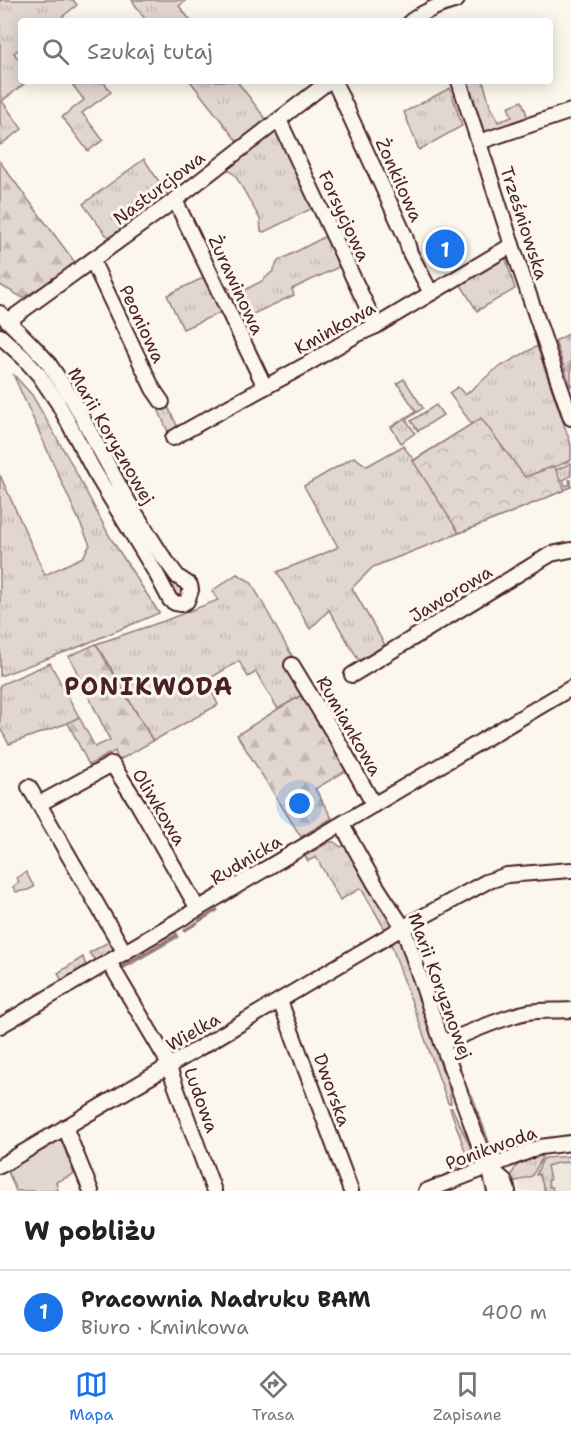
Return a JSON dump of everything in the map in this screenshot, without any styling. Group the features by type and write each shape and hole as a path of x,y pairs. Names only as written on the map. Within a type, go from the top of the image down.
{"street":[{"path":"415,18 434,3 458,0"},
{"path":"434,3 439,18"},
{"name":"Nasturcjowa","path":"4,317 92,260 175,200 325,84"},
{"name":"Żonkilowa","path":"335,84 405,236 410,253 431,293"},
{"name":"Trześniowska","path":"460,84 571,418"},
{"path":"479,142 571,111"},
{"name":"Forsycjowa","path":"279,120 376,326"},
{"name":"Żurawinowa","path":"175,200 265,387"},
{"name":"Kminkowa","path":"173,438 376,326 512,245"},
{"name":"Peoniowa","path":"92,260 153,389 162,402"},
{"name":"Marii Koryznowej","path":"0,336 34,369 58,403 94,471 170,600 182,604 187,601 191,594 190,585 178,577 161,554 126,498 71,397 47,362 4,317"},
{"name":"Jaworowa","path":"352,675 551,554 571,550"},
{"name":"Rumiankowa","path":"292,665 374,805"},
{"name":"Rudnicka","path":"0,1026 571,688"},
{"name":"Oliwkowa","path":"39,804 112,764 138,804 198,909"},
{"path":"29,788 125,953"},
{"name":"Marii Koryznowej","path":"342,825 375,884 403,927 485,1161 504,1180 508,1191"},
{"name":"Wielka","path":"0,1166 403,927 494,879 507,875 571,870"},
{"name":"Ludowa","path":"109,962 165,1057 214,1191"},
{"name":"Dworska","path":"280,1001 351,1191"},
{"path":"442,1043 522,1013 571,1010"},
{"path":"65,1126 90,1191"},
{"name":"Ponikwoda","path":"426,1191 540,1147 571,1143"},
{"name":"Marii Koryznowej","path":"489,1167 495,1191"}],"shaded area":[{"path":"571,1156 571,1191 520,1191 517,1181 536,1175 545,1158"}],"green space":[{"path":"0,0 73,0 77,5 61,18 18,18 18,50 14,53 18,59 18,84 24,84 2,101 22,129 0,145"},
{"path":"132,0 186,0 179,6 189,18 144,18"},
{"path":"72,84 105,84 111,92 82,113 103,140 88,151 62,117 84,100"},
{"path":"192,84 239,84 265,118 267,125 240,145"},
{"path":"469,84 484,84 491,109 498,122 512,117 508,107 522,101 528,118 489,132 484,131"},
{"path":"450,88 462,126 419,150 404,112"},
{"path":"274,131 281,136 313,208 264,232 261,231 260,219 235,175 227,169 221,170"},
{"path":"144,159 170,198 116,239 106,235 83,204"},
{"path":"0,162 77,265 23,298 0,285"},
{"path":"326,236 341,266 292,289 294,295 240,320 219,281 234,292 243,291 262,281 273,271 278,261"},
{"path":"504,258 515,289 477,311 461,285"},
{"path":"207,276 224,311 183,329 167,295"},
{"path":"0,325 32,355 59,389 187,594 177,599 131,523"},
{"path":"571,333 571,387 555,341"},
{"path":"537,346 571,445 571,460 523,481 510,476 449,393 458,387 465,395 496,369"},
{"path":"13,374 32,395 110,537 159,613 76,648 0,676 0,475 45,575 83,557 90,545"},
{"path":"404,379 423,408 406,420 415,433 401,443 391,427 416,411 397,383"},
{"path":"165,400 180,432 166,441 168,432 156,404"},
{"path":"436,405 443,415 418,431 411,421"},
{"path":"481,418 525,477 554,466 565,490 459,533 413,461"},
{"path":"469,426 447,498 556,470 571,463 571,476 563,480 566,486 571,480 571,487 373,567 352,588 385,645 359,661 329,610 310,629 277,572 338,547 304,486 354,457 367,466 403,446 414,460"},
{"path":"237,574 251,582 312,689 278,709 256,672 248,677 239,661 207,680 218,705 153,741 96,644 218,600 212,591"},
{"path":"96,644 153,741 118,761 115,751 89,765 68,723 79,717 95,747 110,740 69,656"},
{"path":"50,663 79,717 9,744 0,728 0,685"},
{"path":"304,694 349,769 315,789 332,818 301,837 237,735"},
{"path":"329,842 334,842 341,847 345,845 359,872 392,922 398,927 386,931 361,888 340,900 316,857 308,861 305,856"},
{"path":"26,872 34,887 16,892 13,887 19,882 17,878"},
{"path":"176,932 178,937 121,970 119,964"},
{"path":"399,935 426,1012 441,1067 448,1081 451,1103 448,1103 391,944 369,956"},
{"path":"110,941 115,948 108,957 98,963 89,953"},
{"path":"83,957 87,970 63,984 58,973"},
{"path":"471,1095 493,1153 530,1139 531,1142 493,1157"},
{"path":"450,1108 477,1161 472,1166 457,1170 456,1168 469,1162"},
{"path":"61,1139 74,1174 56,1182 58,1189 53,1191 16,1191 7,1169"},
{"path":"541,1154 542,1158 532,1176 511,1183 513,1171 520,1163"},
{"path":"571,1156 571,1162 547,1166 549,1187 552,1187 553,1191 545,1191 539,1174 536,1175 542,1161 545,1158"}],"waterway":[{"path":"199,921 217,910"},
{"path":"185,930 197,923"},
{"path":"121,967 177,935"}],"place":[{"name":"Pracownia Nadruku BAM","path":"445,249"}],"district":[{"name":"PONIKWODA","path":"149,687"}]}
